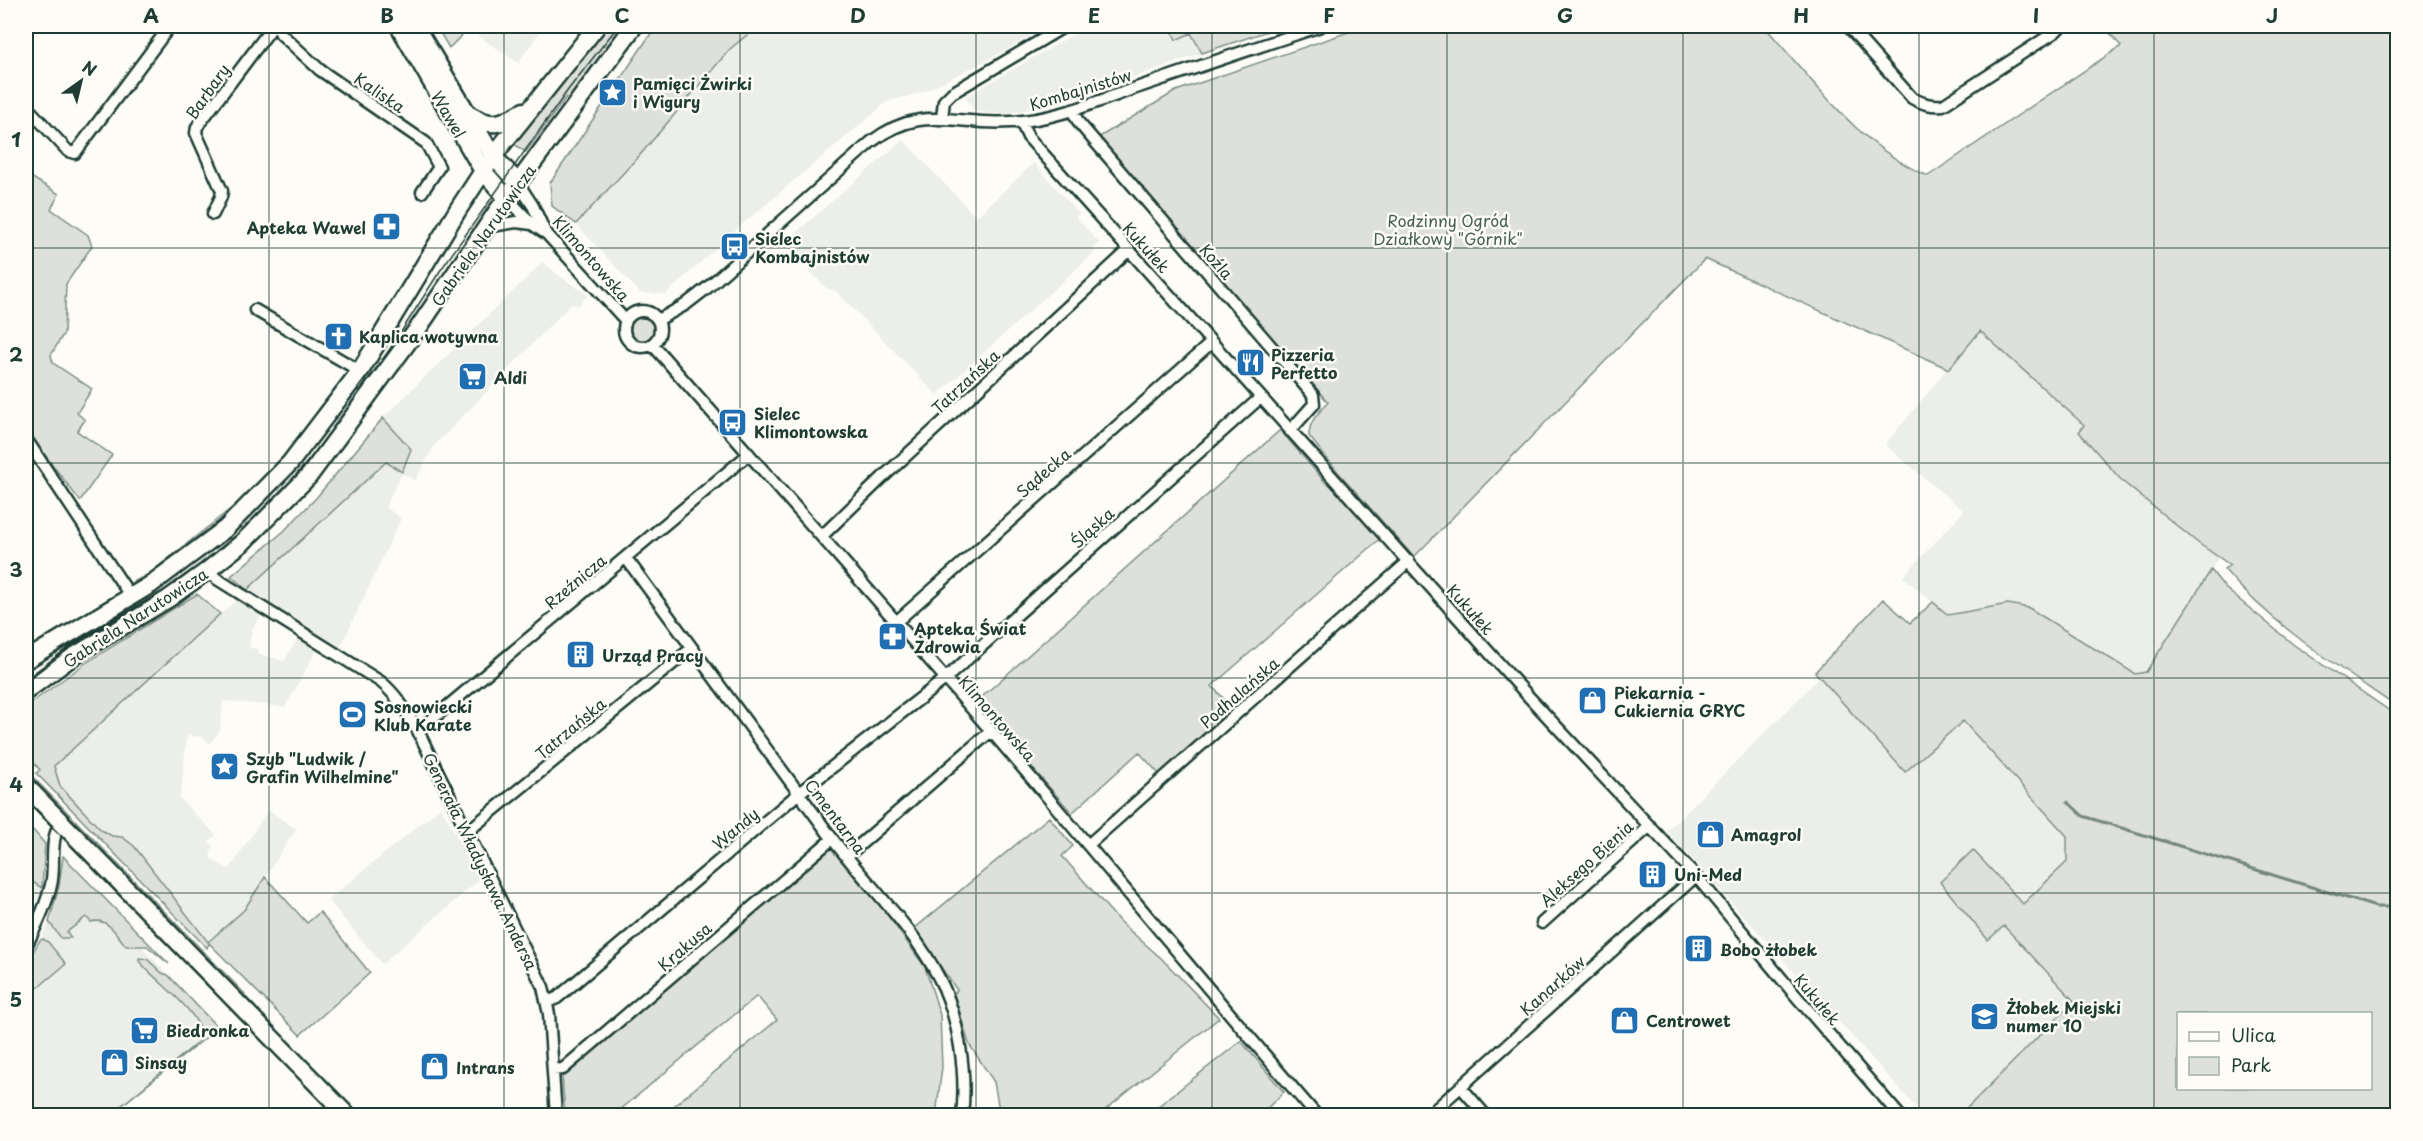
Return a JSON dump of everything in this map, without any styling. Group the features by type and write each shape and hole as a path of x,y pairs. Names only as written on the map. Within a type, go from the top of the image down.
{"street":[{"path":"26,106 68,151 75,153 170,26"},
{"name":"Kaliska","path":"275,26 320,70 426,143 439,167 422,192"},
{"name":"Barbary","path":"213,214 222,191 196,133 197,127 275,26"},
{"name":"Wawel","path":"399,26 483,171 507,198"},
{"name":"Wawel","path":"416,26 493,156 518,183"},
{"name":"Gabriela Narutowicza","path":"26,660 150,585 225,529 290,463 360,371 493,156 597,26"},
{"name":"Gabriela Narutowicza","path":"26,691 76,654 168,599 207,571 242,543 309,476 419,327 486,227 634,26"},
{"path":"942,118 944,101 948,96 1065,26"},
{"name":"Kombajnistów","path":"658,320 685,305 707,288 882,134 904,122 942,118 992,123 1021,122 1072,110 1321,26"},
{"path":"1848,26 1912,98 1922,104 1932,106 1943,105 2061,26"},
{"name":"Gabriela Narutowicza","path":"465,112 482,122 498,124 530,108"},
{"name":"Koźla","path":"1072,110 1079,123 1313,395 1314,404 1290,430"},
{"name":"Kukułek","path":"1021,122 1028,137 1211,344 1409,561 1529,697 1696,876 1900,1116"},
{"name":"Klimontowska","path":"518,183 533,206 544,232 626,321"},
{"path":"507,198 532,224 544,232"},
{"path":"486,227 516,222 532,224"},
{"name":"Tatrzańska","path":"822,536 1129,250"},
{"path":"255,310 360,371"},
{"path":"642,311 651,313 658,320 660,333 652,344 642,347 629,341 624,331 626,321 633,314 642,311"},
{"name":"Klimontowska","path":"652,344 991,731 1194,974 1317,1116"},
{"name":"Sądecka","path":"896,622 1211,344"},
{"name":"Śląska","path":"945,679 1260,398"},
{"path":"26,439 131,597"},
{"name":"Rzeźnicza","path":"418,731 749,454"},
{"name":"Cmentarna","path":"626,558 832,839 921,948 940,979 961,1053 964,1086 962,1116"},
{"name":"Podhalańska","path":"1088,845 1409,561"},
{"name":"Generała Władysława Andersa","path":"207,571 381,682 392,691 418,731 527,953 547,1002 556,1116"},
{"name":"Tatrzańska","path":"468,831 692,648"},
{"name":"Wandy","path":"547,1002 557,998 799,793 945,679"},
{"path":"847,856 991,731"},
{"path":"26,786 348,1116"},
{"path":"26,946 50,887 55,831 63,822"},
{"name":"Aleksego Bienia","path":"1542,923 1650,826"},
{"name":"Krakusa","path":"553,1070 563,1069 572,1062 832,839"},
{"name":"Kanarków","path":"1428,1116 1696,876"},
{"path":"1461,1086 1486,1116"}],"shaded area":[{"path":"464,26 544,26 518,63"},
{"path":"758,26 1048,26 999,54 925,91 887,102 737,229 666,294 640,293 576,224 640,155 730,49"},
{"path":"1088,26 1170,26 1176,40 1191,33 1202,53 1063,102 1004,114 976,112 965,97"},
{"path":"903,140 976,217 1034,163 1079,214 1076,217 1099,243 1093,249 1095,252 937,395 836,291 826,288 784,243"},
{"path":"543,262 588,295 579,305 571,304 434,446 415,481 402,473 385,507 401,518 340,648 247,590 387,461 401,472 410,449 383,418"},
{"path":"1979,330 2084,426 2079,433 2122,481 2219,557 2146,672 2135,674 2029,608 2008,604 1948,615 1903,577 1964,511 1885,445"},
{"path":"238,599 261,615 252,629 249,648 258,649 259,654 284,661 298,638 316,651 285,707 223,701 220,731 210,743 202,737 187,735 180,799 216,835 209,841 213,846 210,858 229,870 268,810 296,829 244,910 209,942 134,846 122,837 112,836 101,830 60,786 53,765 147,678"},
{"path":"1820,677 1904,772 1963,720 2067,836 2067,862 2023,905 1973,850 1988,939 2003,926 2074,1001 1960,1115 1923,1115 1667,831"},
{"path":"441,807 480,879 382,964 328,900"},
{"path":"68,868 218,1028 111,1115 26,1116 26,965 61,898"},
{"path":"26,878 42,888 26,921"}],"green space":[{"path":"436,26 452,26 463,34 449,48"},
{"path":"603,26 627,26 572,101 566,97 526,152 514,144"},
{"path":"656,26 758,26 730,49 640,155 576,224 552,206 550,183"},
{"path":"1170,26 1283,26 1202,53 1191,33 1176,40"},
{"name":"Rodzinny Ogród Działkowy \"Górnik\"","path":"1366,26 1764,26 1819,90 1859,130 1880,148 1928,176 2121,46 2104,26 2397,26 2397,700 2391,703 2347,673 2261,607 2224,569 2230,565 2198,543 2122,481 2079,432 2084,425 1980,331 1949,369 1705,259 1414,557 1309,436 1313,421 1328,402 1096,139 1176,91"},
{"path":"26,174 59,194 51,209 88,235 92,246 66,284 64,333 51,355 53,363 92,389 77,413 85,420 77,431 112,455 80,501 26,430"},
{"path":"642,318 651,321 654,330 651,339 642,342 633,339 630,330 633,321"},
{"path":"383,418 411,449 402,472 386,462 247,590 231,576 284,531 316,498"},
{"path":"1280,430 1326,483 1330,484 1380,539 1212,686 1233,709 1159,774 1139,752 1072,813 975,703"},
{"path":"234,506 234,513 140,585 131,583 149,574"},
{"path":"2211,570 2225,588 2294,645 2397,716 2397,1115 1960,1115 2074,1001 2004,926 1988,940 1940,882 1973,850 2023,904 2067,862 2067,836 1963,721 1905,772 1815,672 1883,599 1910,623 1933,602 1948,615 2008,604 2029,608 2135,674 2146,672"},
{"path":"197,594 220,614 54,766 60,786 101,830 112,836 122,837 134,846 208,942 244,910 265,877 307,923 320,912 370,973 300,1035 209,943 207,948 36,773 40,770 26,754 26,709 31,703 87,662"},
{"path":"26,770 245,994 242,997 208,959 194,951 156,907 26,773"},
{"path":"1049,817 1073,846 1062,856 1120,922 1161,958 1219,1018 1099,1115 1000,1115 994,1082 969,1044 954,994 957,990 914,929"},
{"path":"26,822 45,844 42,888 26,878"},
{"path":"832,846 886,913 925,967 940,1015 942,1067 936,1115 663,1115 777,1020 757,996 614,1115 565,1115 562,1076 693,961"},
{"path":"63,856 169,964 147,946 126,946 107,924 91,922 86,917 67,932 71,938 61,938 49,922 59,886"},
{"path":"43,939 66,964 28,996 26,994 26,963 40,940"},
{"path":"139,958 147,959 162,973 168,975 218,1028 110,1115 196,1044 201,1035 199,1026 185,1006 139,961"},
{"path":"1241,1041 1284,1092 1260,1115 1147,1115"}],"waterway":[{"path":"2068,802 2083,816 2376,907 2388,907 2398,914"}],"tram line":[{"path":"26,681 69,649 184,577 237,535 283,490 346,411 392,346 440,271 568,90 618,26"},
{"path":"26,800 335,1116"}],"place":[{"name":"Pamięci Żwirki i Wigury","path":"612,92"},
{"name":"Apteka Wawel","path":"387,227"},
{"name":"Sielec Kombajnistów","path":"734,247"},
{"name":"Kaplica wotywna","path":"338,336"},
{"name":"Pizzeria Perfetto","path":"1250,363"},
{"name":"Aldi","path":"473,377"},
{"name":"Sielec Klimontowska","path":"733,422"},
{"name":"Apteka Świat Zdrowia","path":"893,637"},
{"name":"Urząd Pracy","path":"581,655"},
{"name":"Piekarnia - Cukiernia GRYC","path":"1593,701"},
{"name":"Sosnowiecki Klub Karate","path":"353,715"},
{"name":"Szyb \"Ludwik / Grafin Wilhelmine\"","path":"225,767"},
{"name":"Amagrol","path":"1710,834"},
{"name":"Uni-Med","path":"1653,874"},
{"name":"Bobo żłobek","path":"1699,949"},
{"name":"Żłobek Miejski numer 10","path":"1985,1016"},
{"name":"Centrowet","path":"1625,1020"},
{"name":"Biedronka","path":"145,1030"},
{"name":"Sinsay","path":"114,1062"},
{"name":"Intrans","path":"435,1067"}]}
